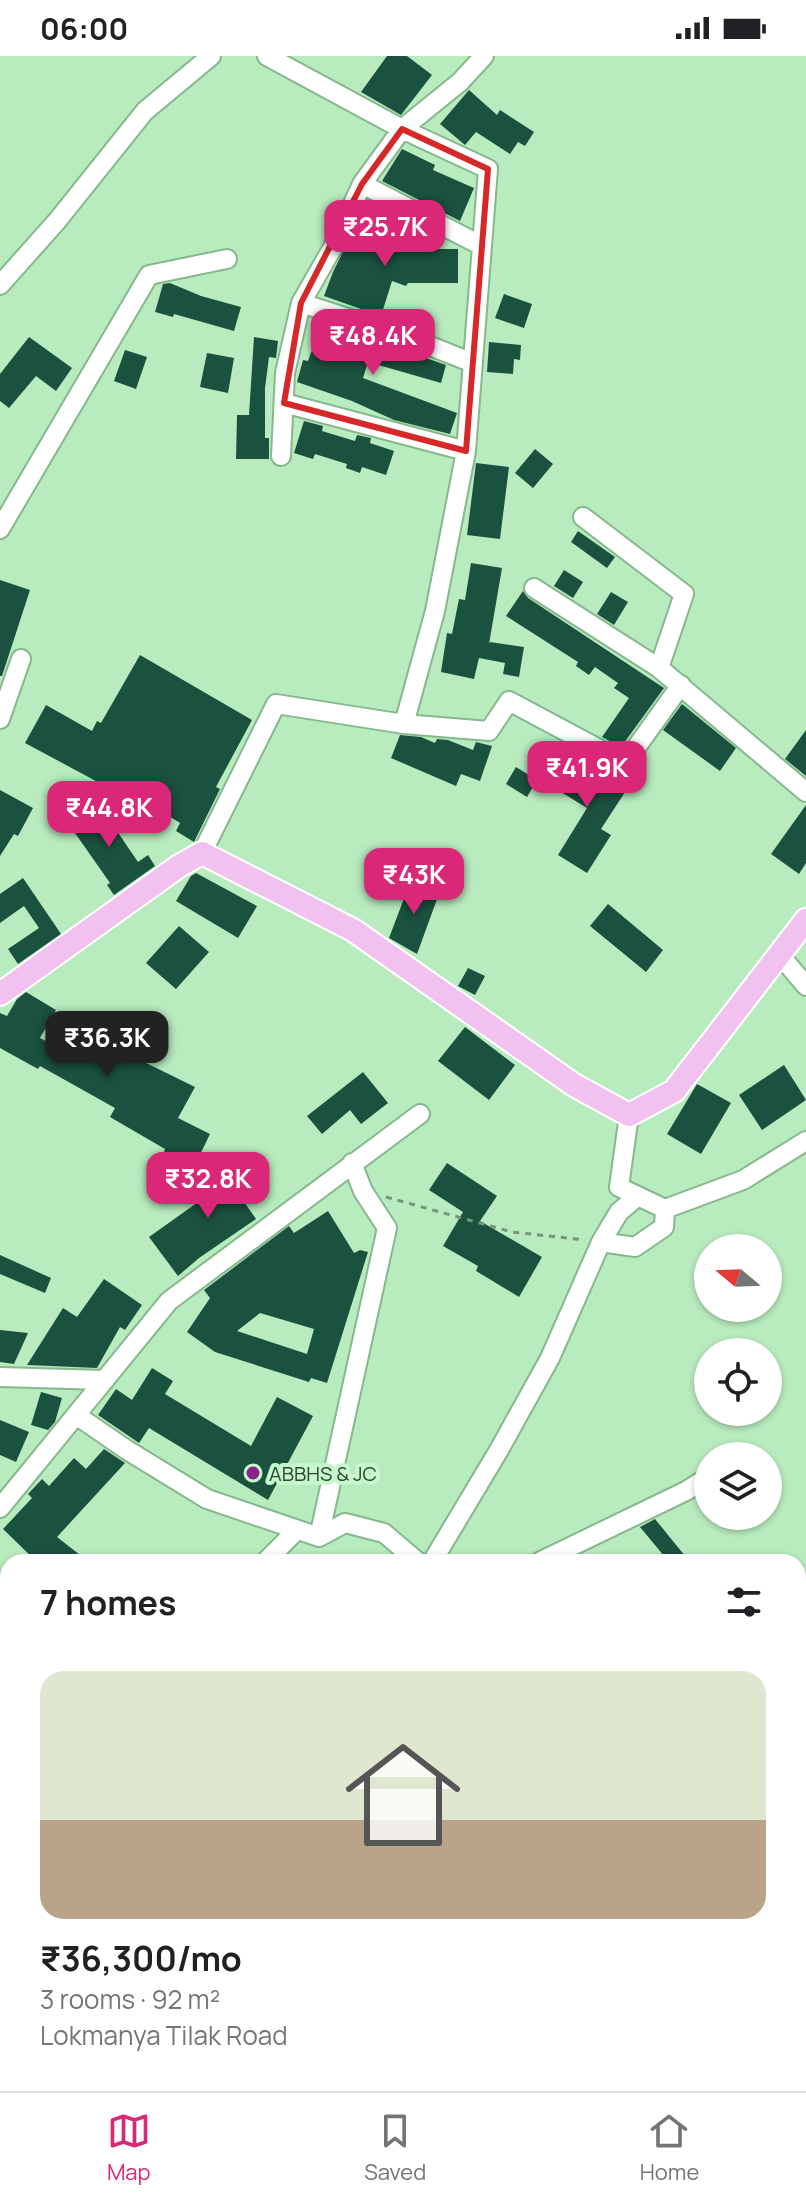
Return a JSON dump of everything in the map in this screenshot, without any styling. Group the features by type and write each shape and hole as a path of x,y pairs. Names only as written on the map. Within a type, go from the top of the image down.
{"main road":[{"path":"3,986 202,853 353,930 574,1085 629,1115 674,1091 806,920"}],"street":[{"path":"0,285 57,221 145,111 211,56"},
{"path":"267,56 402,129 488,169 466,451 435,611 404,724"},
{"path":"281,456 285,373 301,303 333,247 362,184 402,129 460,82 484,56"},
{"path":"362,184 482,246"},
{"path":"0,529 149,275 227,259"},
{"path":"301,303 410,338 473,363"},
{"path":"284,403 466,451"},
{"path":"583,517 684,594 659,668"},
{"path":"534,588 659,668 806,792"},
{"path":"0,719 21,659"},
{"path":"202,853 276,704 404,724 489,731 509,701 625,763 681,685"},
{"path":"779,954 806,986"},
{"path":"0,1508 169,1301 420,1114"},
{"path":"629,1115 619,1187 665,1209 743,1180 806,1141"},
{"path":"319,1537 387,1228 363,1191 352,1163"},
{"path":"437,1554 550,1358 601,1242 619,1212 638,1196"},
{"path":"601,1242 635,1247 664,1227 665,1209"},
{"path":"0,1377 105,1380"},
{"path":"76,1415 207,1499 319,1537 345,1523 384,1533 409,1554"},
{"path":"560,1554 694,1486"},
{"path":"273,1554 297,1530"}],"path":[{"path":"363,1191 512,1232 601,1242"}],"highlighted area":[{"path":"402,129 488,169 466,451 284,403 301,303 362,184"}],"building":[{"path":"387,56 407,56 432,75 401,115 361,92"},
{"path":"469,90 497,115 500,110 534,132 525,146 518,142 510,154 476,132 465,145 440,124"},
{"path":"402,149 435,165 433,170 474,188 460,221 382,181"},
{"path":"360,217 380,224 378,231 421,249 458,249 458,283 408,283 406,286 392,281 381,316 324,296"},
{"path":"170,283 241,307 234,331 174,314 173,317 155,312 163,284"},
{"path":"504,294 532,304 524,328 495,318"},
{"path":"322,322 446,365 441,383 368,362 363,378 457,413 450,434 394,420 297,382 303,360 308,361"},
{"path":"29,337 72,368 56,391 36,376 9,408 0,401 0,374"},
{"path":"254,337 278,341 276,358 269,357 265,388 265,438 269,438 269,459 236,459 237,415 249,415"},
{"path":"489,342 521,345 520,360 514,359 513,374 487,372"},
{"path":"125,350 147,357 136,389 114,381"},
{"path":"207,353 234,358 228,393 200,387"},
{"path":"304,421 323,426 322,431 355,441 357,435 371,438 370,443 394,451 386,475 362,467 360,473 346,468 347,464 315,454 313,459 294,453"},
{"path":"535,449 553,464 533,488 515,473"},
{"path":"476,463 509,467 500,539 467,535"},
{"path":"578,531 615,557 607,568 571,542"},
{"path":"471,563 502,568 489,644 524,647 519,677 503,674 505,663 479,658 474,679 441,672 447,633 452,634 459,599 465,600"},
{"path":"564,570 583,582 573,598 554,586"},
{"path":"0,580 30,590 2,676 0,676"},
{"path":"523,591 528,598 664,688 621,747 602,737 629,698 614,688 618,683 595,667 589,675 576,666 578,662 506,616"},
{"path":"611,592 628,602 614,625 597,614"},
{"path":"140,655 252,720 216,787 220,789 194,842 176,831 180,823 138,797 135,802 25,743 46,705 92,731 97,721 101,723"},
{"path":"682,704 736,748 720,771 663,730"},
{"path":"806,730 806,776 785,759"},
{"path":"400,735 421,737 435,743 437,739 448,740 473,750 476,742 492,746 480,781 461,774 456,786 391,758"},
{"path":"568,753 627,789 601,829 611,835 587,873 558,855 587,808 548,784"},
{"path":"516,767 537,780 527,797 506,784"},
{"path":"0,790 33,808 18,836 14,834 0,856"},
{"path":"97,802 138,862 148,855 155,866 114,895 107,885 110,883 68,823"},
{"path":"806,805 806,863 799,874 771,854"},
{"path":"196,873 257,906 238,938 176,901"},
{"path":"23,878 61,934 18,964 8,949 39,928 24,906 0,923 0,894"},
{"path":"411,880 440,891 417,954 389,938"},
{"path":"608,904 663,950 646,972 590,926"},
{"path":"179,926 209,952 176,989 146,963"},
{"path":"468,968 485,976 475,995 458,986"},
{"path":"26,992 56,1010 40,1038 62,1049 74,1027 138,1063 140,1060 195,1087 178,1118 210,1134 194,1167 164,1152 165,1149 110,1117 115,1108 40,1066 38,1069 0,1048 0,1013 7,1016 17,999"},
{"path":"465,1027 515,1065 489,1100 438,1061"},
{"path":"784,1065 806,1100 762,1130 739,1095"},
{"path":"363,1072 388,1103 361,1124 350,1110 322,1134 307,1116"},
{"path":"697,1084 731,1103 701,1154 667,1134"},
{"path":"244,1160 259,1181 240,1196 256,1219 178,1276 149,1237 201,1200 198,1194"},
{"path":"447,1163 497,1196 480,1221 542,1257 519,1297 476,1271 478,1266 443,1246 463,1212 429,1190"},
{"path":"328,1211 354,1253 360,1250 368,1252 327,1383 311,1378 309,1382 215,1352 187,1332 210,1298 204,1290 289,1226 294,1233","holes":["260,1313 314,1329 307,1354 237,1331"]},
{"path":"0,1255 51,1278 45,1293 0,1274"},
{"path":"104,1279 142,1305 125,1330 120,1327 97,1368 27,1365 63,1308 77,1317"},
{"path":"0,1330 28,1333 14,1364 0,1362"},
{"name":"ABBHS & JC","path":"152,1368 173,1381 165,1394 251,1446 277,1397 313,1416 268,1500 149,1428 139,1443 98,1415 116,1389 132,1400"},
{"path":"41,1392 62,1398 55,1422 48,1430 31,1425"},
{"path":"0,1420 29,1432 16,1462 0,1455"},
{"path":"104,1449 125,1463 57,1537 79,1554 29,1554 3,1529 32,1498 28,1494 42,1479 49,1486 74,1458 86,1469"},
{"path":"655,1519 683,1554 662,1554 640,1527"}],"place":[{"name":"ABBHS & JC","path":"253,1473"}]}
